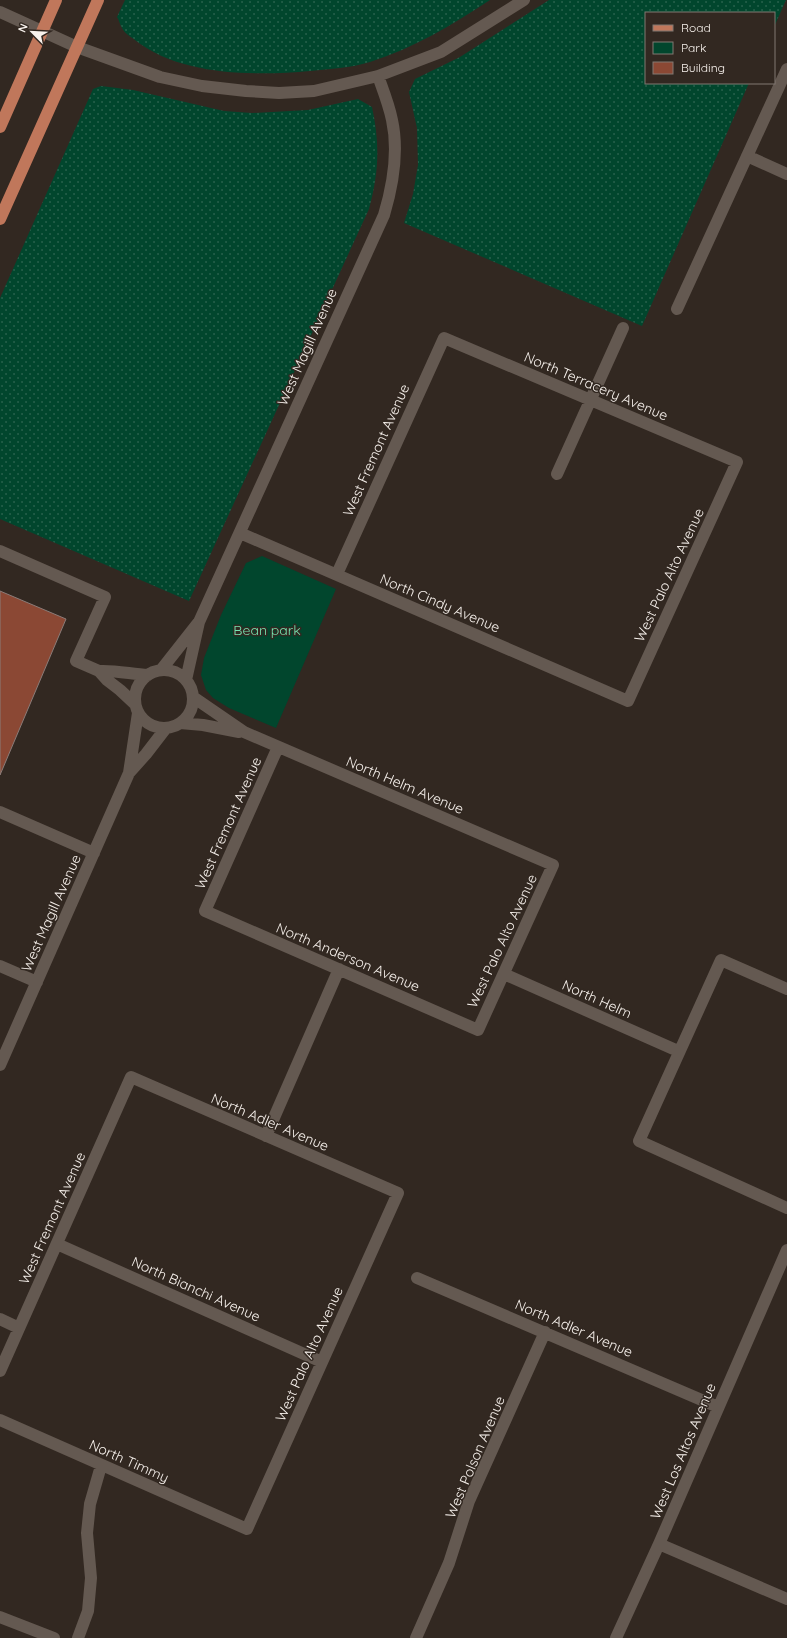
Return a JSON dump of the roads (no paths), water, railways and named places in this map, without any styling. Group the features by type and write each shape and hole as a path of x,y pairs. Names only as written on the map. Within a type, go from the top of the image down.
{"main road":[{"path":"0,127 56,0"},
{"path":"0,219 98,0"}],"street":[{"path":"0,12 77,47 160,77 202,86 280,93 314,91 378,76 441,52 524,0"},
{"path":"677,309 787,69"},
{"name":"West Magill Avenue","path":"186,680 199,622 384,215 394,168 395,145 392,121 378,76"},
{"path":"747,156 787,174"},
{"path":"558,474 623,328"},
{"name":"North Terracery Avenue","path":"444,338 737,462"},
{"name":"West Fremont Avenue","path":"337,574 444,338"},
{"name":"West Palo Alto Avenue","path":"628,701 737,462"},
{"name":"North Cindy Avenue","path":"240,533 628,701"},
{"path":"0,551 105,597 76,661 99,671 107,680 120,690 145,721 155,727 166,728 180,724 192,707 193,697 191,688 186,680 175,672 161,670 148,675 138,685 135,694 136,708"},
{"name":"West Magill Avenue","path":"161,670 199,622"},
{"path":"99,671 111,670 130,674 148,675"},
{"name":"North Helm Avenue","path":"193,697 244,732 553,865"},
{"name":"West Magill Avenue","path":"130,773 136,708"},
{"name":"North Helm Avenue","path":"180,724 203,725 244,732"},
{"name":"West Magill Avenue","path":"0,1065 130,773 166,728"},
{"name":"West Fremont Avenue","path":"205,911 278,747"},
{"path":"0,812 94,853"},
{"name":"West Palo Alto Avenue","path":"478,1030 553,865"},
{"name":"North Anderson Avenue","path":"205,911 478,1030"},
{"path":"787,989 721,960 678,1051 639,1141 787,1208"},
{"path":"0,966 37,982"},
{"path":"266,1136 338,969"},
{"name":"North Helm","path":"504,974 678,1051"},
{"name":"West Fremont Avenue","path":"0,1371 131,1077"},
{"name":"North Adler Avenue","path":"131,1077 398,1193"},
{"name":"West Palo Alto Avenue","path":"247,1529 398,1193"},
{"name":"North Bianchi Avenue","path":"57,1244 322,1362"},
{"name":"West Los Altos Avenue","path":"616,1638 659,1544 787,1250"},
{"name":"North Adler Avenue","path":"417,1278 718,1407"},
{"path":"0,1319 19,1328"},
{"name":"West Polson Avenue","path":"416,1638 449,1563 470,1501 545,1332"},
{"name":"North Timmy","path":"0,1420 101,1466 247,1529"},
{"path":"78,1638 88,1611 91,1578 87,1533 90,1504 101,1466"},
{"path":"659,1544 787,1599"},
{"path":"0,1617 54,1638"}],"park label":[{"name":"Bean park","path":"267,630"}]}
